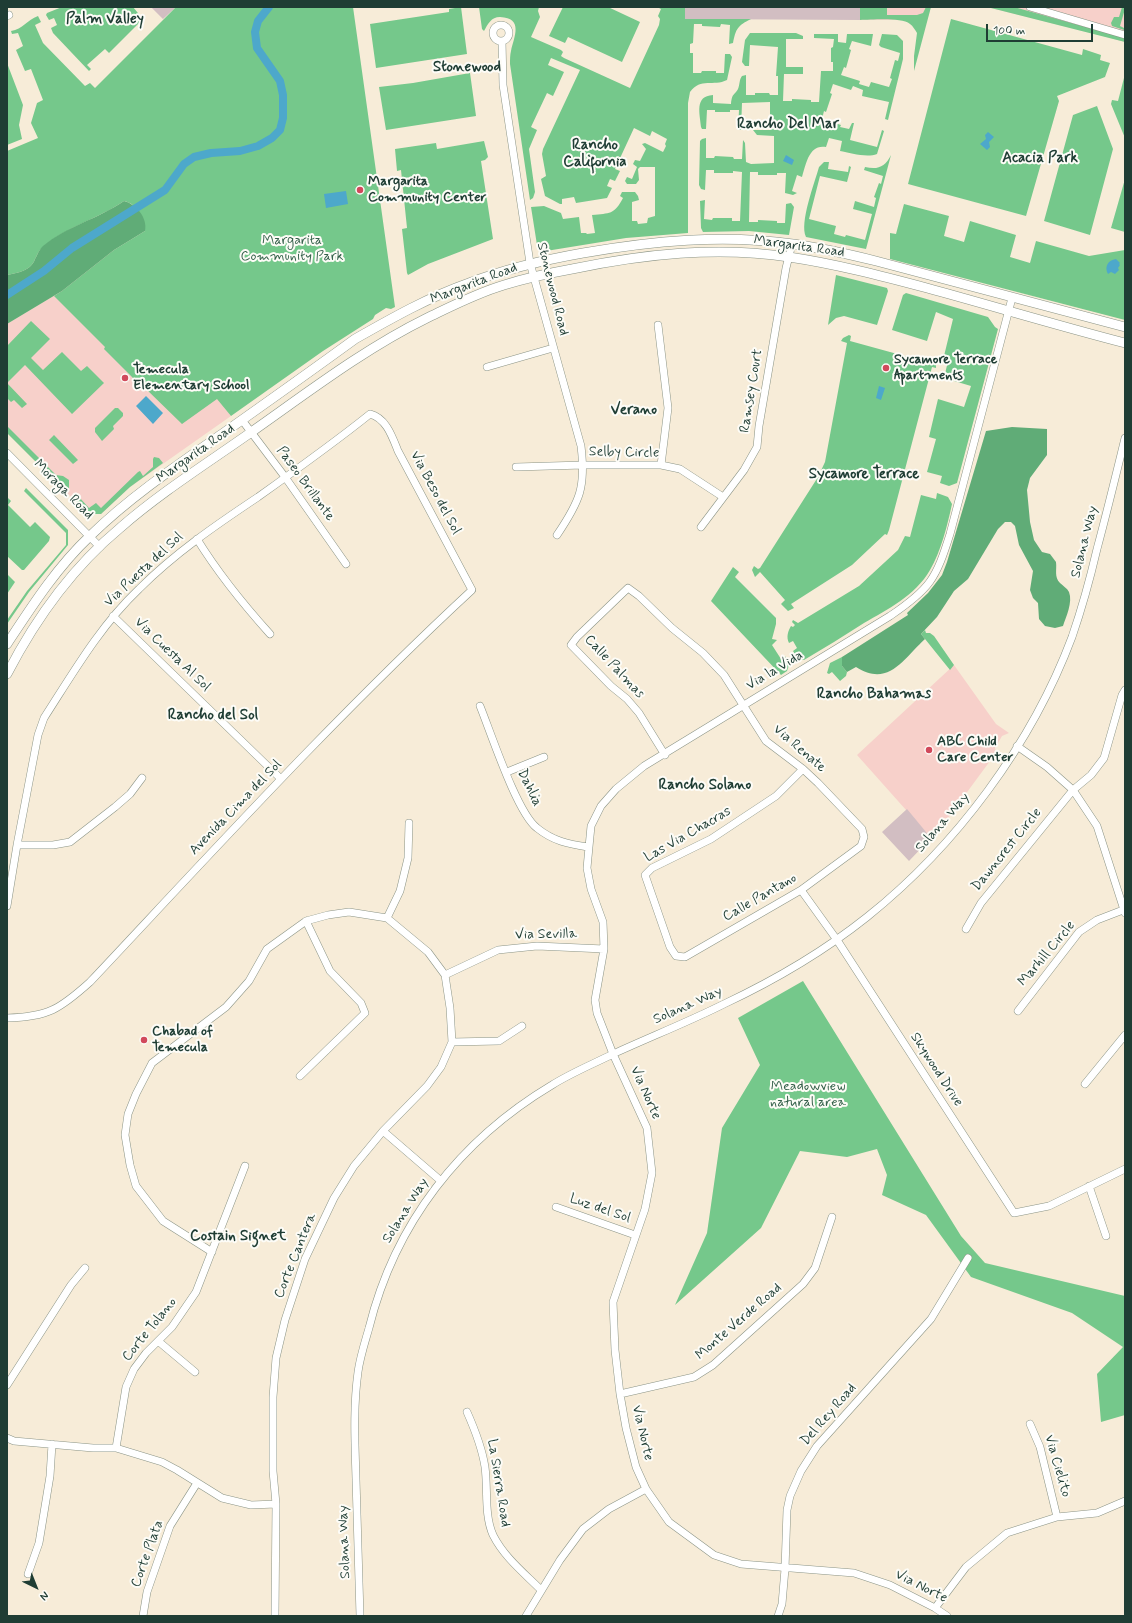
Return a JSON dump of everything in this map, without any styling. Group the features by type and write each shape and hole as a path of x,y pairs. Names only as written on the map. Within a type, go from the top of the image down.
{"main road":[{"name":"Margarita Road","path":"7,644 30,608 66,560 90,536 140,493 355,339 385,322 467,283 530,263 619,247 663,242 693,240 742,240 792,244 838,252 876,261 1125,328"},
{"name":"Margarita Road","path":"7,674 19,650 69,580 118,528 332,375 398,333 469,298 504,285 619,259 673,253 727,252 789,257 852,269 1009,310 1125,343"}],"street":[{"path":"1030,7 1125,35"},
{"name":"Stonewood Road","path":"502,42 503,85 530,263 581,446 583,465 582,488 574,510 557,535"},
{"name":"Ramsey Court","path":"701,527 744,470 756,447 792,244"},
{"name":"Via la Vida","path":"613,1054 597,1013 595,1000 604,948 603,922 591,889 587,868 591,826 601,806 616,789 644,766 665,755 896,612 915,599 929,584 942,561 950,534 1012,298"},
{"path":"658,325 668,408 661,465"},
{"path":"487,367 553,348"},
{"name":"Via Puesta del Sol","path":"7,906 16,845 38,735 44,718 113,616 165,565 197,539 285,477 370,414"},
{"name":"Via Beso del Sol","path":"370,414 378,416 388,428 398,450 472,590"},
{"name":"Paseo Brillante","path":"242,420 285,477 346,564"},
{"name":"Solana Way","path":"360,1616 354,1411 358,1370 375,1302 393,1257 414,1217 441,1180 484,1135 521,1105 554,1084 613,1054 725,1004 790,970 837,940 869,916 898,890 952,835 989,788 1039,710 1072,638 1084,601 1125,438"},
{"name":"Moraga Road","path":"7,453 100,546"},
{"name":"Selby Circle","path":"516,467 661,465 680,469 723,497"},
{"path":"197,539 206,554 243,604 270,634"},
{"name":"Via Renate","path":"628,588 639,596 672,628 703,653 724,675 766,741 818,783 862,830 864,837 861,846"},
{"name":"Calle Palmas","path":"628,588 576,637 571,645 611,686 628,699 639,713 665,755"},
{"name":"Avenida Cima del Sol","path":"7,1018 29,1017 53,1010 70,1000 90,982 281,779 422,637 472,590"},
{"name":"Via Cuesta Al Sol","path":"113,616 281,779"},
{"name":"Dawncrest Circle","path":"966,929 981,903 1072,790 1091,775 1104,758 1122,695 1125,690"},
{"name":"Dahlia","path":"480,706 518,799 536,827 563,843 588,847"},
{"path":"1017,746 1047,767 1072,790 1097,826 1124,911"},
{"path":"507,772 544,757"},
{"name":"Las Via Chacras","path":"670,947 645,875 652,868 711,839 776,796 803,770"},
{"path":"16,845 53,845 70,842 130,794 142,778"},
{"path":"212,1252 163,1221 136,1186 130,1165 126,1135 128,1114 136,1094 152,1062 226,1007 249,981 267,949 306,921 328,915 349,912 387,918 400,891 408,858 409,823"},
{"name":"Calle Pantano","path":"670,947 676,956 685,957 801,890 861,846"},
{"name":"Skywood Drive","path":"801,890 837,940 1014,1213 1049,1206 1089,1186"},
{"name":"Marhill Circle","path":"1018,1011 1079,932 1098,920 1124,911"},
{"name":"Corte Cantera","path":"275,1616 276,1504 273,1471 273,1397 276,1358 285,1320 305,1259 334,1198 354,1166 383,1131 427,1086 441,1067 452,1042 450,1008 445,975 428,952 387,918"},
{"path":"300,1076 365,1013 361,1003 330,971 306,921"},
{"name":"Via Sevilla","path":"445,975 498,950 537,946 604,948"},
{"path":"452,1042 498,1041 522,1026"},
{"path":"1085,1084 1125,1035"},
{"name":"Via Norte","path":"613,1054 647,1128 652,1173 645,1209 613,1302 614,1350 620,1394 626,1428 636,1467 646,1489 669,1522 714,1555 741,1564 785,1569 854,1573 890,1585 935,1608 947,1616"},
{"path":"383,1131 441,1180"},
{"name":"Corte Tolano","path":"116,1448 126,1387 134,1369 172,1327 196,1292 245,1166"},
{"path":"1106,1236 1089,1186 1125,1169"},
{"name":"Luz del Sol","path":"556,1207 635,1235"},
{"name":"Monte Verde Road","path":"620,1394 694,1377 713,1365 803,1284 815,1268 832,1218"},
{"name":"Del Rey Road","path":"778,1616 782,1604 785,1569 787,1510 790,1496 801,1471 817,1446 931,1318 968,1258"},
{"path":"7,1385 71,1285 85,1268"},
{"path":"158,1341 195,1372"},
{"name":"La Sierra Road","path":"467,1412 477,1435 484,1467 492,1533 501,1549 513,1563 542,1590"},
{"name":"Via Cielito","path":"1030,1424 1040,1447 1057,1517"},
{"path":"7,1438 14,1441 93,1448 116,1448 162,1462 222,1498 251,1505 276,1504"},
{"path":"28,1574 39,1543 50,1476 52,1444"},
{"name":"Corte Plata","path":"143,1616 147,1592 170,1526 197,1483"},
{"path":"526,1616 560,1560 583,1529 609,1509 646,1489"},
{"path":"935,1608 966,1567 1007,1533 1057,1517 1097,1513 1125,1501"}],"shaded area":[{"path":"151,7 176,7 163,19"},
{"path":"685,7 860,7 860,20 685,19"},
{"path":"860,7 931,7 927,20 860,20"},
{"path":"987,7 1125,7 1125,42 1103,36"},
{"name":"Temecula Elementary School","path":"114,250 231,416 130,487 101,514 88,514 7,433 7,324 62,291"},
{"name":"ABC Child Care Center","path":"954,665 996,724 1009,733 1002,736 995,748 996,752 990,761 948,818 944,818 934,830 934,836 931,838 857,755"},
{"path":"907,809 931,838 909,861 882,832"}],"green space":[{"path":"62,7 133,7 142,18 139,23 109,53 105,49 87,65 91,69 89,71 53,33 51,28 57,25 54,18 49,20 46,15 47,13"},
{"name":"Margarita Community Park","path":"176,7 353,7 395,307 391,309 386,308 375,315 373,319 323,351 231,416 217,399 182,424 104,349 105,347 54,296 114,250 145,231 133,205 124,201 104,213 62,233 41,248 33,263 27,269 7,275 7,151 38,138 31,123 37,103 43,100 31,69 25,71 16,50 23,46 18,33 12,34 11,31 19,28 38,16 41,22 35,25 43,43 85,86 90,83 95,88"},
{"path":"461,7 467,54 376,68 370,24 449,12 449,9"},
{"path":"479,7 539,7 538,11 540,17 531,37 561,50 563,52 561,56 564,58 630,88 659,25 660,19 658,16 661,9 657,7 685,7 685,19 751,19 738,28 733,43 729,44 730,25 721,24 720,27 694,24 693,43 690,44 690,53 693,53 693,73 701,73 702,71 716,71 716,73 724,73 725,54 730,54 732,57 727,80 717,83 703,83 694,87 690,92 688,103 688,233 626,238 546,251 537,245 531,207 544,206 561,213 563,219 579,217 581,233 595,233 592,215 611,212 620,204 623,198 620,196 622,192 635,192 639,200 632,202 632,221 637,221 638,224 647,223 648,218 655,216 655,167 640,167 638,169 639,180 636,184 627,184 625,181 627,177 632,179 637,167 633,164 635,160 640,161 646,149 642,144 645,143 663,152 667,139 652,131 650,136 634,128 615,169 620,171 615,181 610,179 607,186 612,188 607,198 576,203 574,197 562,199 562,204 560,204 545,196 541,179 546,176 542,154 543,149 580,70 551,58 548,65 564,72 553,96 547,93 531,127 537,130 529,149 535,192 533,198 530,200 510,64 516,29 515,25 507,18 497,17 490,21 484,31 482,29"},
{"path":"563,7 608,7 640,22 622,62 568,37 565,43 549,36"},
{"path":"860,7 887,7 887,15 917,15 923,13 926,7 931,7 914,71 917,33 912,26 900,20 860,20"},
{"path":"987,7 1014,7 1125,38 1125,42"},
{"path":"1122,7 1125,7 1125,9 1120,26 1124,28 1124,30 1112,26 1111,23 1114,17 1119,17"},
{"path":"951,19 1082,55 1083,49 1101,55 1100,60 1110,63 1105,77 1057,96 1059,101 1026,216 908,184"},
{"path":"750,33 796,33 803,36 803,39 786,39 786,67 803,67 803,74 784,74 783,101 792,101 792,99 819,102 821,71 833,71 833,62 831,62 831,48 833,47 834,39 814,38 814,34 838,34 838,42 846,43 847,34 873,34 871,46 852,41 846,68 844,67 841,75 860,81 859,84 869,87 871,82 889,87 895,60 898,61 900,53 879,45 882,34 897,35 903,41 903,59 888,120 885,119 889,102 862,96 863,90 853,86 851,90 833,84 830,93 832,94 822,119 841,125 840,127 849,129 852,123 854,123 850,140 877,147 882,130 884,131 877,154 864,155 840,151 842,141 829,138 826,147 816,149 809,156 802,177 797,175 792,191 797,193 793,195 785,193 786,173 777,173 777,175 758,175 758,172 750,172 749,222 758,222 758,220 785,223 786,204 791,203 794,207 789,235 749,231 703,232 701,228 700,201 705,200 704,219 712,220 713,218 732,218 732,221 740,221 742,172 733,171 733,173 714,173 714,170 706,170 705,190 701,189 699,185 700,141 702,139 706,138 706,158 714,158 715,156 742,159 743,140 745,143 746,162 751,164 774,163 774,136 757,135 753,130 770,130 770,102 742,103 741,130 738,130 739,110 730,110 730,112 715,112 715,110 707,110 706,129 702,129 701,127 699,111 703,99 707,96 713,95 713,103 731,104 742,76 746,75 746,95 755,95 755,93 769,93 770,95 778,95 778,76 776,76 778,47 750,45 749,66 745,66 742,62 745,40"},
{"path":"7,63 23,105 19,125 22,139 7,145"},
{"path":"470,73 476,116 386,130 379,87 413,83"},
{"path":"1125,74 1125,138 1111,104 1112,100 1118,101"},
{"path":"1097,106 1113,149 1090,235 1044,221 1073,115"},
{"path":"484,141 488,157 481,161 493,239 428,264 408,275 402,229 407,228 401,170 397,171 395,149 436,143 437,149"},
{"path":"891,155 866,249 806,237 804,231 806,213 811,192 819,167 824,162 829,162 828,169 848,172 849,166 851,167 847,182 820,176 809,219 836,226 834,234 845,237 846,235 865,240 872,214 853,209 855,201 874,207 876,198 874,197 879,183 881,184 883,176 864,170 865,167 881,167"},
{"path":"1125,179 1125,232 1111,228"},
{"path":"124,201 133,205 140,212 145,221 145,231 114,250 62,291 7,324 7,275 27,269 33,263 41,248 52,239 104,213"},
{"path":"904,204 949,216 944,236 964,242 970,221 1016,235 1010,257 1030,263 1036,241 1089,256 1125,250 1125,320 890,259 890,233 896,234"},
{"path":"836,275 887,288 888,291 877,325 844,316 836,318 828,325"},
{"path":"906,293 988,317 998,329 957,483 949,486 940,483 942,476 927,472 936,439 929,437 938,399 964,407 971,386 944,378 949,357 944,356 953,319 936,312 927,341 892,330 903,295"},
{"path":"31,321 50,339 31,358 43,370 62,352 81,371 87,366 104,383 72,414 25,365 7,383 7,346"},
{"path":"849,335 851,336 850,341 930,363 931,358 936,362 936,368 932,367 887,535 885,534 852,565 791,604 794,608 788,611 781,604 785,600 760,572 755,577 752,570 754,566 758,569 760,568 818,477 825,462 847,343 841,341"},
{"path":"7,383 27,404 22,408 14,400 11,402 7,398"},
{"path":"115,408 118,408 123,413 123,416 113,426 114,429 102,441 95,432 95,428"},
{"path":"7,426 56,475 63,476 69,480 69,489 66,492 7,433"},
{"path":"1012,427 1047,429 1047,455 1030,478 1027,490 1030,522 1034,540 1042,552 1050,554 1056,562 1058,581 1069,592 1070,605 1063,626 1055,628 1045,626 1039,619 1038,603 1033,598 1030,590 1033,571 1019,545 1015,526 1011,522 1005,522 998,529 968,579 954,591 937,617 921,634 925,639 903,662 887,672 878,674 868,673 856,667 847,672 842,666 842,657 908,615 907,613 928,593 942,575 986,431"},
{"path":"54,435 78,460 73,464 49,440"},
{"path":"154,457 159,458 163,463 130,487 101,514 88,514 75,501 75,499 79,497 89,508 96,503 101,508 138,472 140,471 143,476 153,467"},
{"path":"26,488 68,530 68,545 29,592 7,624 7,620 27,591 66,545 66,533 24,491"},
{"path":"937,493 948,497 952,504 946,530 940,547 934,563 924,579 909,595 891,607 804,660 798,659 793,651 797,648 793,641 789,643 788,639 791,626 793,627 795,625 792,622 793,620 798,623 859,586 898,550 905,536 910,537 921,495 936,499"},
{"path":"7,497 11,501 8,505 30,527 35,522 50,537 49,541 24,570 22,570 7,556"},
{"path":"733,567 739,572 735,577 776,618 772,639 777,640 772,645 781,659 785,656 789,665 787,671 781,675 711,601"},
{"path":"7,574 15,582 7,594"},
{"path":"925,630 926,633 930,633 934,636 954,665 950,670 921,634"},
{"path":"842,657 842,666 847,672 846,676 840,681 832,672 829,674 827,673 830,663"},
{"name":"Meadowview natural area","path":"803,981 961,1236 985,1263 1125,1296 1125,1415 1101,1422 1097,1374 1123,1347 1072,1313 971,1277 926,1215 882,1195 887,1175 877,1149 847,1157 800,1151 761,1228 675,1305 707,1233 722,1128 760,1065 738,1018"}],"water":[{"path":"988,132 994,137 989,142 990,147 987,150 980,144 986,139 985,135"},
{"path":"786,155 794,160 792,165 783,161"},
{"path":"346,191 348,204 326,208 324,194"},
{"path":"1116,259 1120,263 1118,268 1119,270 1115,274 1111,272 1108,274 1106,269 1109,262"},
{"path":"879,386 885,388 881,400 876,398"},
{"path":"146,396 163,413 153,424 136,406"}],"waterway":[{"path":"7,295 44,271 72,248 165,190 184,164 194,157 211,153 240,151 258,146 272,138 280,130 283,118 283,95 280,81 257,48 255,32 258,21 269,7"}],"place":[{"name":"Margarita Community Center","path":"360,190"},
{"name":"Sycamore Terrace Apartments","path":"886,368"},
{"name":"Temecula Elementary School","path":"125,378"},
{"name":"ABC Child Care Center","path":"929,750"},
{"name":"Chabad of Temecula","path":"144,1040"}],"district":[{"name":"Palm Valley","path":"105,20"},
{"name":"Stonewood","path":"467,68"},
{"name":"Rancho Del Mar","path":"788,125"},
{"name":"Rancho California","path":"595,154"},
{"name":"Acacia Park","path":"1040,159"},
{"name":"Verano","path":"634,411"},
{"name":"Sycamore Terrace","path":"864,475"},
{"name":"Rancho Bahamas","path":"874,695"},
{"name":"Rancho del Sol","path":"213,716"},
{"name":"Rancho Solano","path":"705,786"},
{"name":"Costain Signet","path":"238,1237"}]}
